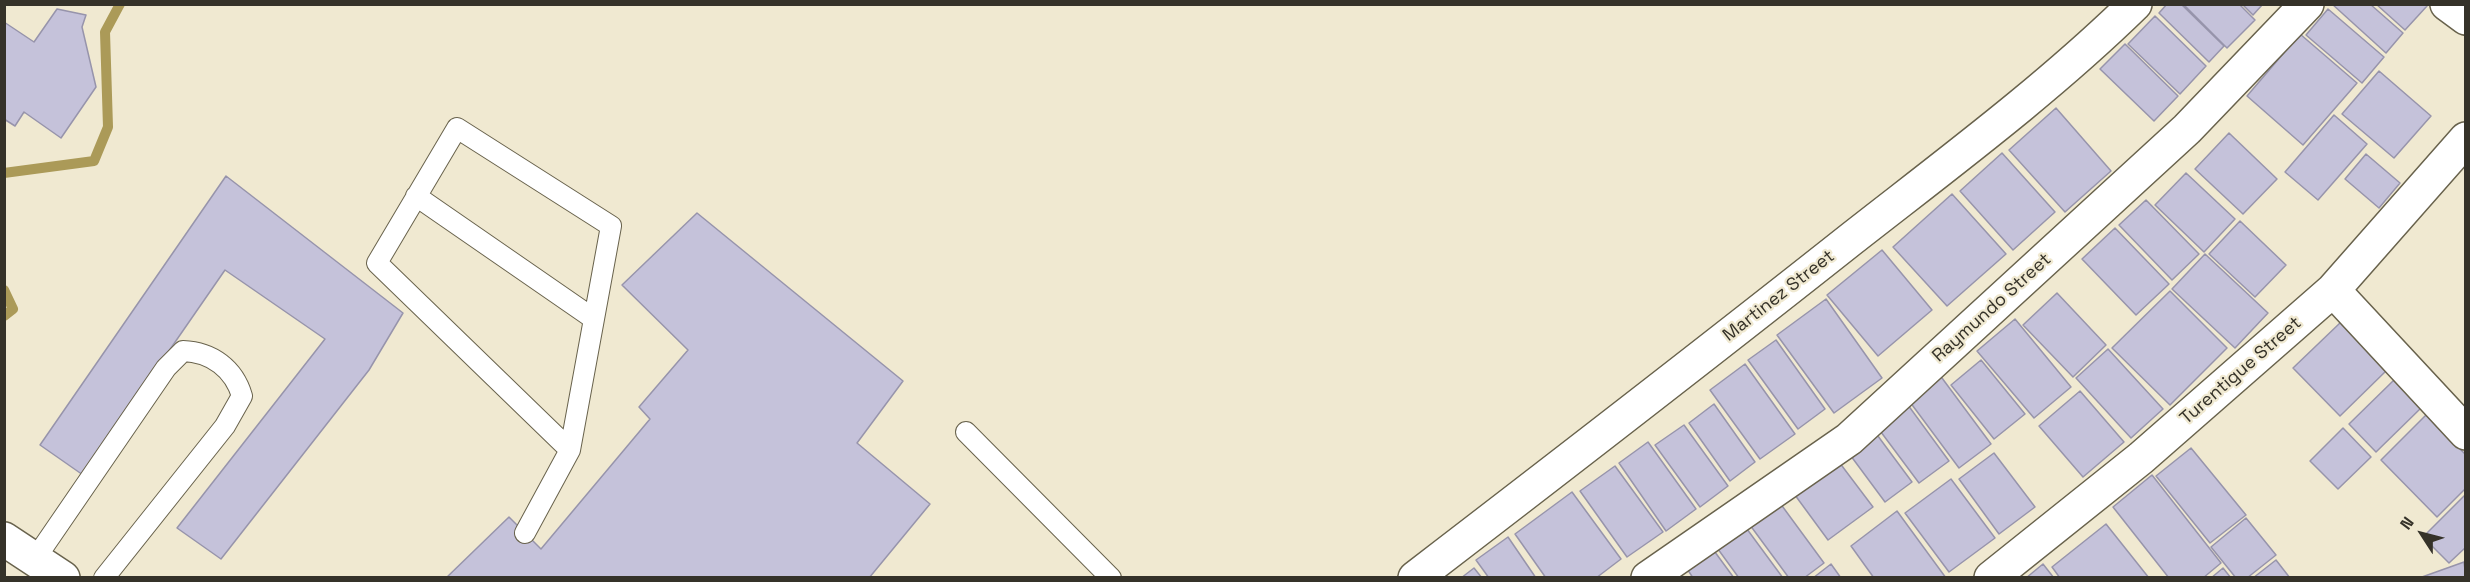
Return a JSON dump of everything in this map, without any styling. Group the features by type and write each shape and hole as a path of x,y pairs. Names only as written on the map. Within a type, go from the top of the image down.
{"street":[{"name":"Martinez Street","path":"1415,578 1607,432 1896,204 2085,53 2135,4"},
{"name":"Raymundo Street","path":"1648,578 1849,439 2187,129 2307,4"},
{"path":"2447,4 2466,18"},
{"name":"Turentigue Street","path":"1991,578 2141,458 2333,290 2466,139"},
{"path":"2333,290 2466,433"},
{"path":"4,539 63,578"}],"lane":[{"path":"525,533 570,450 611,226 457,128 377,263 570,450"},
{"path":"416,196 594,319"},
{"path":"35,559 166,368 183,351 199,351 219,362 237,378 242,396 225,426 104,578"},
{"path":"966,432 1111,578"}],"building":[{"path":"2167,4 2181,4 2224,46 2209,62 2159,13"},
{"path":"2183,4 2239,4 2255,20 2227,48"},
{"path":"2242,4 2263,4 2253,15"},
{"path":"2332,4 2370,4 2403,33 2386,53"},
{"path":"2376,4 2425,4 2427,6 2405,30"},
{"path":"57,9 86,15 82,27 96,87 61,138 24,112 15,126 4,119 4,22 34,42"},
{"path":"2328,9 2384,57 2362,83 2306,35"},
{"path":"2155,16 2206,66 2180,94 2128,44"},
{"path":"2300,34 2357,83 2303,145 2247,96"},
{"path":"2125,44 2178,96 2154,121 2100,69"},
{"path":"2379,71 2431,116 2394,158 2342,114"},
{"path":"2056,108 2111,171 2065,212 2009,150"},
{"path":"2334,115 2367,144 2318,200 2285,172"},
{"path":"2229,133 2277,179 2243,214 2195,169"},
{"path":"2002,153 2055,212 2013,250 1960,191"},
{"path":"2366,154 2400,183 2379,208 2345,179"},
{"path":"2186,173 2235,219 2204,252 2155,205"},
{"path":"226,176 403,313 369,370 221,559 177,528 325,339 225,270 83,475 40,445"},
{"path":"1952,194 2006,254 1947,306 1893,247"},
{"path":"2146,200 2199,254 2172,280 2119,225"},
{"path":"697,213 903,381 857,443 930,504 869,578 446,578 509,517 541,549 650,419 639,407 688,350 622,285"},
{"path":"2240,221 2286,265 2255,297 2209,254"},
{"path":"2115,228 2169,284 2136,315 2082,259"},
{"path":"1882,250 1932,310 1878,356 1827,295"},
{"path":"2205,254 2268,313 2235,348 2172,289"},
{"path":"2170,291 2227,348 2170,405 2112,348"},
{"path":"2057,293 2106,345 2073,377 2023,325"},
{"path":"1826,299 1882,378 1834,413 1777,335"},
{"path":"2015,319 2071,387 2034,418 1977,351"},
{"path":"2341,322 2388,369 2340,416 2293,368"},
{"path":"1776,340 1825,409 1798,429 1748,360"},
{"path":"2108,349 2163,409 2131,438 2076,378"},
{"path":"1981,360 2025,414 1994,439 1951,385"},
{"path":"1745,364 1795,434 1760,459 1710,390"},
{"path":"1939,374 1991,444 1959,468 1907,398"},
{"path":"2394,380 2421,408 2376,452 2349,424"},
{"path":"2080,391 2124,442 2083,477 2039,426"},
{"path":"1905,401 1949,461 1919,483 1875,424"},
{"path":"1714,404 1755,462 1730,481 1689,423"},
{"path":"2426,415 2466,455 2466,488 2437,517 2381,460"},
{"path":"1684,425 1728,486 1700,507 1655,445"},
{"path":"1872,428 1912,482 1885,502 1845,448"},
{"path":"2343,428 2371,457 2338,489 2310,461"},
{"path":"1648,442 1696,509 1666,531 1619,463"},
{"path":"2191,448 2246,515 2210,543 2156,476"},
{"path":"1994,453 2035,507 1999,534 1959,479"},
{"path":"1836,458 1873,507 1828,540 1792,491"},
{"path":"1615,466 1663,532 1627,557 1580,491"},
{"path":"2152,475 2221,563 2203,578 2169,578 2113,507"},
{"path":"1951,479 1995,538 1949,572 1905,513"},
{"path":"1572,492 1621,559 1596,578 1546,578 1515,534"},
{"path":"2466,494 2466,547 2449,563 2423,537"},
{"path":"1777,499 1824,563 1804,578 1789,578 1747,521"},
{"path":"1897,511 1946,578 1874,578 1851,546"},
{"path":"2246,518 2276,555 2247,578 2236,578 2211,547"},
{"path":"2106,524 2149,578 2060,578 2052,567"},
{"path":"1744,525 1783,578 1739,578 1715,545"},
{"path":"1508,537 1536,578 1489,578 1476,560"},
{"path":"1712,548 1734,578 1693,578 1686,567"},
{"path":"2276,560 2290,578 2253,578"},
{"path":"2464,562 2466,578 2422,578 2422,577"},
{"path":"1831,564 1841,578 1813,578"},
{"path":"2043,564 2054,578 2026,578"},
{"path":"1474,568 1482,578 1461,578"},
{"path":"2223,568 2231,578 2211,578"}],"waterway":[{"path":"4,173 94,161 108,127 105,32 120,4"},
{"path":"4,290 13,309 4,316"}]}
